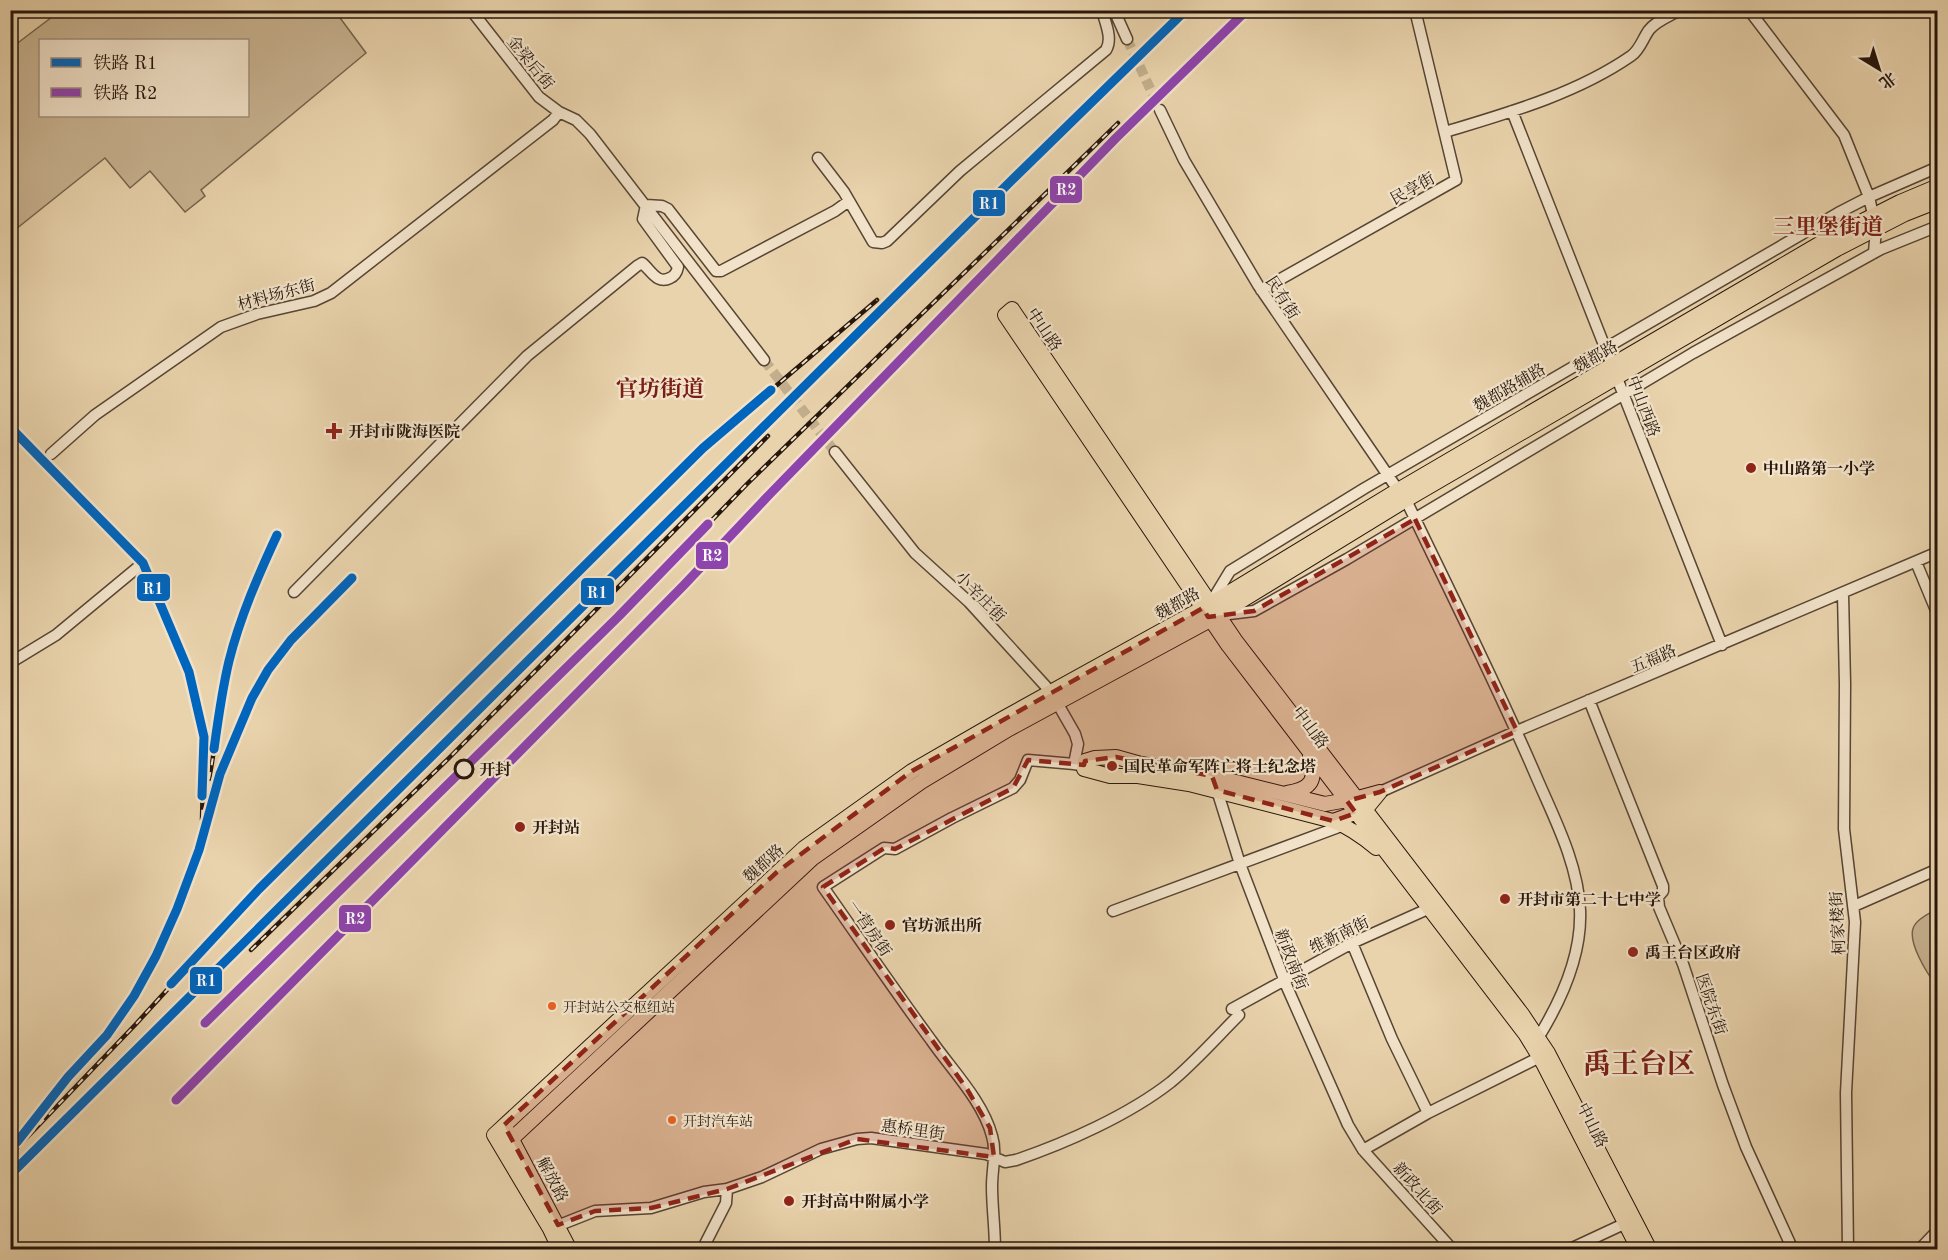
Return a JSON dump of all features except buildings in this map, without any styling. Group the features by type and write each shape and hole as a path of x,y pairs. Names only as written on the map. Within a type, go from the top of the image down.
{"main road":[{"name":"魏都路","path":"1875,221 1938,186"},
{"name":"魏都路","path":"494,1135 804,848 912,771 1055,697 1210,612 1402,495 1614,371 1831,237 1938,201"},
{"name":"中山路","path":"1639,1250 1540,1057 1356,805 1309,751 1210,612 1005,315 1012,309 1210,612 1356,805 1538,1038 1548,1053 1650,1250"},
{"name":"魏都路","path":"502,1148 813,858 921,782 1009,729 1055,697"},
{"path":"1287,793 1304,789 1313,777 1309,751"},
{"path":"1356,805 1325,804 1212,776 1116,758 1095,758 1085,760 1079,765 1084,769 1110,776 1138,776 1217,790 1338,823 1365,838 1402,871"},
{"path":"1338,823 1356,805 1380,792"},
{"name":"解放路","path":"504,1125 554,1227 560,1250"},
{"name":"解放路","path":"494,1135 570,1250"}],"street":[{"name":"金梁后街","path":"471,10 539,97 559,112 576,120 590,134 646,206"},
{"path":"818,158 849,201 873,242 887,241 960,171 1106,50 1110,37 1102,10"},
{"path":"1114,10 1127,39"},
{"name":"民享街","path":"1261,290 1456,180 1415,10"},
{"path":"1445,132 1512,111 1572,88 1634,54 1650,29 1680,10"},
{"path":"1749,10 1844,135 1869,197 1875,221 1874,253"},
{"name":"民有街","path":"1160,110 1189,169 1261,290 1402,495 1516,731 1566,850 1576,878 1580,929 1576,952 1551,1016 1538,1038"},
{"name":"中山西路","path":"1512,111 1722,645"},
{"name":"材料场东街","path":"51,453 95,415 221,327 242,318 314,301 331,293 553,120 559,112"},
{"name":"魏都路辅路","path":"1210,612 1230,571 1388,475 1828,219 1869,197 1938,167"},
{"path":"646,206 662,206 668,209 716,271 721,271 835,211 849,201"},
{"path":"646,206 764,360"},
{"path":"294,592 541,343 642,263 655,277 662,280 668,280 675,275 678,267 643,219 646,206"},
{"path":"1210,612 1254,611 1347,559 1693,353 1874,253 1938,226"},
{"name":"小辛庄街","path":"835,452 915,553 969,602 1055,697 1075,734 1079,765"},
{"name":"五福路","path":"1380,792 1516,731 1938,552"},
{"path":"1916,562 1938,615"},
{"path":"10,663 56,635 143,563"},
{"name":"柯家楼街","path":"1843,594 1844,829 1854,906 1856,943 1846,1093 1848,1250"},
{"name":"医院东街","path":"1589,700 1663,886 1663,891 1658,897 1659,907 1683,964 1727,1096 1746,1147 1793,1250"},
{"name":"一营房街","path":"996,1250 992,1186 993,1136 990,1128 967,1089 823,887 884,848 895,849 1013,788 1020,780 1028,760 1079,765"},
{"name":"新政南街","path":"1212,776 1240,864 1284,979 1323,1072 1348,1125 1362,1148"},
{"path":"1113,911 1240,864 1338,823"},
{"path":"1854,906 1938,869"},
{"name":"维新南街","path":"1236,1012 1284,979 1352,943 1430,908"},
{"path":"1352,943 1392,1040 1428,1113"},
{"name":"惠桥里街","path":"554,1227 595,1211 651,1208 704,1192 727,1189 762,1177 821,1149 857,1138 871,1138 994,1157 1005,1162 1033,1154 1098,1125 1147,1099 1172,1081 1236,1012"},
{"path":"1362,1148 1540,1057"},
{"name":"新政北街","path":"1362,1148 1453,1250"},
{"path":"702,1250 726,1203 727,1189"},
{"path":"1568,1250 1626,1223"},
{"path":"1918,1250 1938,1230"}],"highlighted area":[{"path":"1415,519 1517,731 1380,792 1347,801 1356,813 1333,821 1217,790 1212,776 1116,757 1085,761 1084,765 1028,760 1013,788 895,849 886,847 823,887 967,1089 990,1128 994,1157 857,1139 727,1189 651,1208 595,1211 558,1225 504,1125 777,872 912,771 1203,608 1208,617 1254,611"}],"shaded area":[{"path":"60,11 335,11 366,53 201,190 205,196 185,212 150,171 130,188 105,158 11,233 11,48"},
{"path":"1937,909 1937,986 1919,958 1912,932 1918,921"}],"tunnel":[{"path":"1127,39 1160,110"},
{"path":"764,360 835,452"}],"railway":[{"path":"10,1175 1186,10"},
{"path":"176,1100 684,585 1116,138 1247,10"},
{"path":"205,1023 618,617 747,484 1118,123"},
{"path":"10,1155 135,1025 259,889 703,448 877,300"},
{"path":"10,427 143,563 189,672 204,737 202,820"},
{"path":"251,950 450,757 768,436"},
{"path":"209,779 233,644 250,597 277,535"},
{"path":"37,1116 118,1021 156,956 199,850 220,774 252,698 268,670 291,640 352,578"}],"rail line":[{"name":"R1","path":"10,1175 1186,10"},
{"name":"R2","path":"176,1100 684,585 1116,138 1247,10"},
{"name":"R1","path":"171,984 259,889 703,448 771,390"},
{"name":"R1","path":"10,427 143,563 189,672 204,737 202,796"},
{"name":"R2","path":"205,1023 618,617 708,524"},
{"name":"R1","path":"214,749 224,683 233,645 250,597 277,535"},
{"name":"R1","path":"17,1142 68,1077 107,1035 134,996 156,956 177,909 199,850 220,774 252,698 268,670 291,640 352,578"}],"place":[{"name":"开封市陇海医院","path":"334,431"},
{"name":"中山路第一小学","path":"1751,468"},
{"name":"国民革命军阵亡将士纪念塔","path":"1112,766"},
{"name":"开封","path":"464,769"},
{"name":"开封站","path":"520,827"},
{"name":"开封市第二十七中学","path":"1505,899"},
{"name":"官坊派出所","path":"890,925"},
{"name":"禹王台区政府","path":"1633,952"},
{"name":"开封站公交枢纽站","path":"552,1006"},
{"name":"开封汽车站","path":"672,1120"},
{"name":"开封高中附属小学","path":"789,1201"}],"district":[{"name":"三里堡街道","path":"1828,226"},
{"name":"官坊街道","path":"660,388"},
{"name":"禹王台区","path":"1639,1063"}]}
